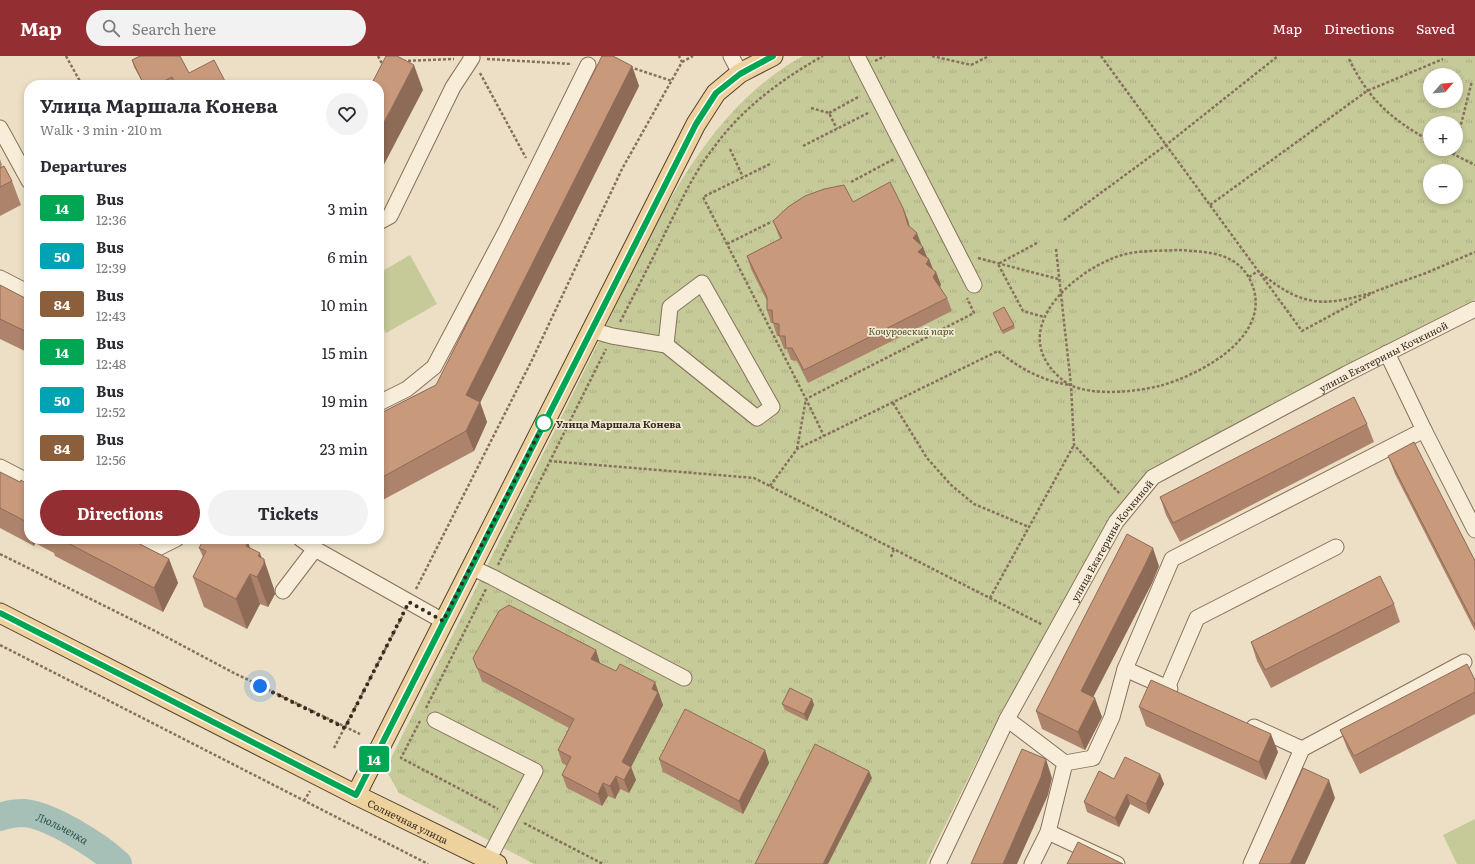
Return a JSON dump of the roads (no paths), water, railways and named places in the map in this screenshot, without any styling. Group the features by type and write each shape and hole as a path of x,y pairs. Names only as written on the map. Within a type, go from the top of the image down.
{"main road":[{"path":"356,795 696,124 716,93 740,74 773,56"},
{"name":"Солнечная улица","path":"0,613 356,795 492,862"}],"street":[{"path":"731,56 740,74"},
{"path":"857,56 969,288"},
{"path":"384,219 390,216 453,88 472,57"},
{"path":"384,400 407,389 434,367 506,231 534,173 566,113 588,65"},
{"path":"0,128 24,172"},
{"path":"0,278 24,290"},
{"path":"591,330 612,336 666,344 757,418 772,408 702,283 670,307 666,344"},
{"name":"улица Екатерины Кочкиной","path":"938,864 1007,719 1116,522 1153,478 1387,352 1475,308"},
{"path":"1387,352 1424,430 1475,530"},
{"path":"1007,719 1065,763 1093,758 1112,717 1126,669 1172,559 1424,430"},
{"path":"0,467 24,479"},
{"path":"150,544 158,548 166,544"},
{"path":"308,544 443,621"},
{"path":"1167,688 1197,618 1336,547"},
{"path":"283,591 315,549"},
{"path":"471,567 684,678"},
{"path":"1251,864 1302,749 1464,662"},
{"path":"1126,669 1181,694"},
{"path":"428,715 535,771 492,862"},
{"path":"1238,720 1302,749"},
{"path":"1032,864 1048,832 1065,763"},
{"path":"1048,832 1117,864"}],"waterway":[{"name":"Люльченка","path":"0,817 24,813 47,819 87,840 118,864"}],"place":[{"name":"Улица Маршала Конева","path":"544,423"}],"park label":[{"name":"Кочуровский парк","path":"911,330"}]}
